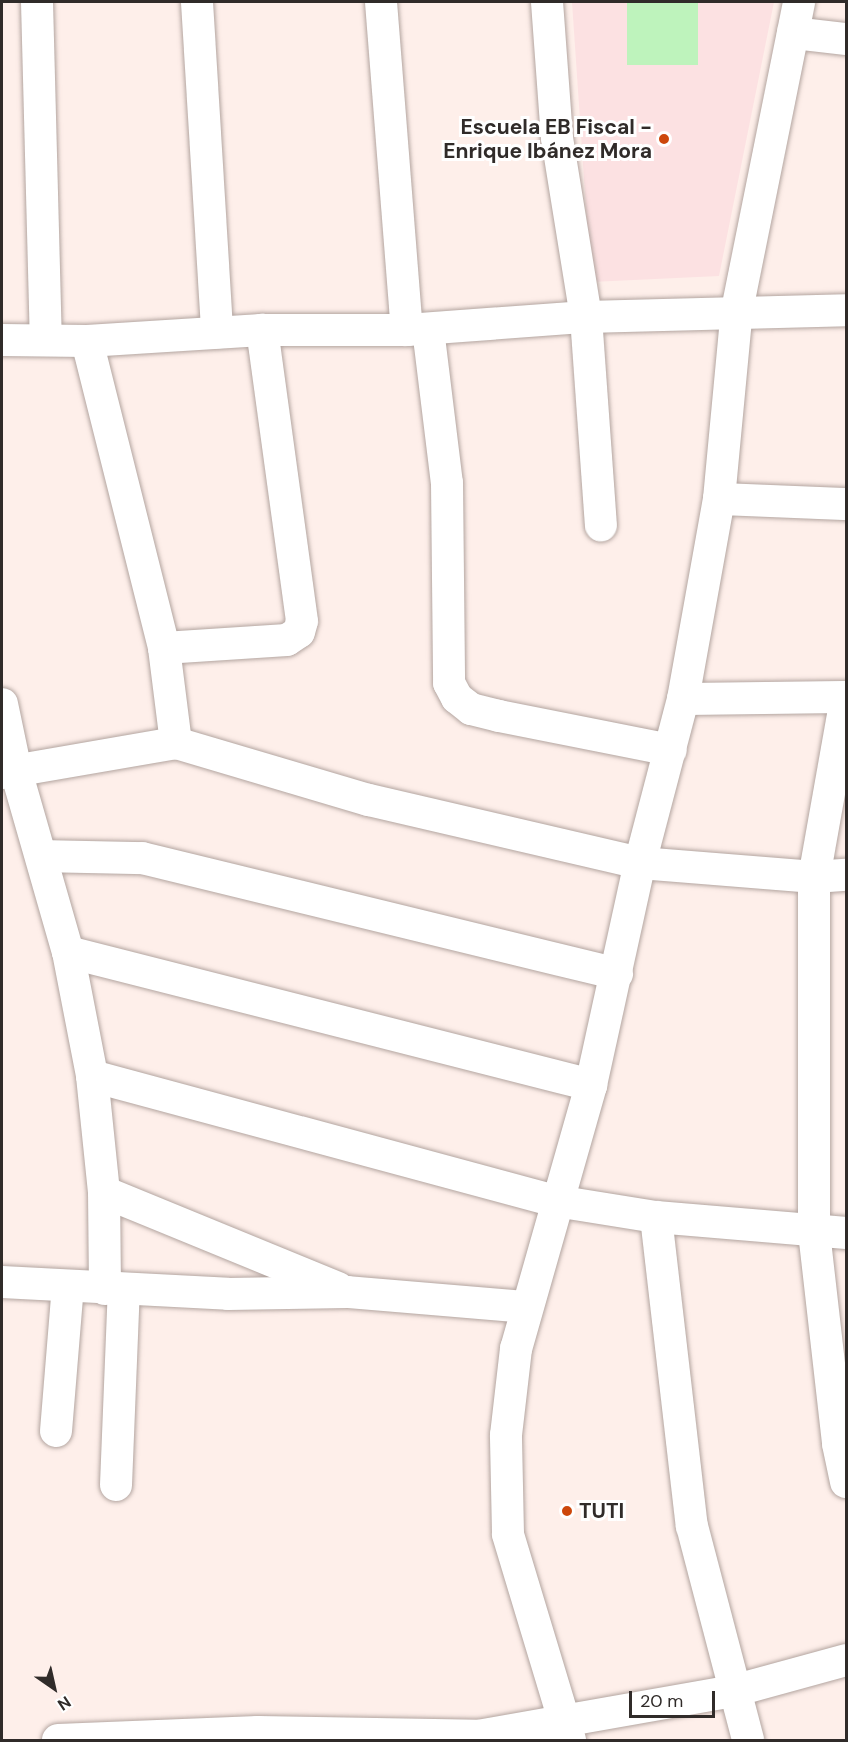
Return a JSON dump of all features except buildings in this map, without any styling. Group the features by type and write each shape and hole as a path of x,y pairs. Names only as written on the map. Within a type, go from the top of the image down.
{"street":[{"path":"37,2 46,338"},
{"path":"197,2 217,332"},
{"path":"381,2 418,330 447,483 449,683 457,698 471,709 671,750"},
{"path":"547,2 557,138 586,317 601,525"},
{"path":"559,1730 508,1534 506,1435 516,1349 556,1201 591,1085 640,863 684,699 719,499 737,310 799,2"},
{"path":"793,33 846,39"},
{"path":"2,340 46,338 87,341 262,330 418,330 586,317 737,310 846,310"},
{"path":"164,648 286,640 299,632 302,621 262,330"},
{"path":"87,341 164,648 176,743"},
{"path":"719,499 846,504"},
{"path":"684,699 846,697 814,877 814,1232 838,1444 846,1482"},
{"path":"2,704 9,772 43,856 68,952 92,1076 114,1289 116,1485"},
{"path":"9,772 176,743 369,800 640,863 814,877 846,875"},
{"path":"43,856 142,858 617,974"},
{"path":"68,952 591,1085"},
{"path":"92,1076 556,1201 656,1216 814,1232 846,1233"},
{"path":"104,1192 347,1292"},
{"path":"656,1216 692,1526 733,1691 748,1740"},
{"path":"2,1282 228,1294 347,1292 526,1307"},
{"path":"56,1431 68,1286"},
{"path":"58,1740 259,1736 478,1736 559,1730 733,1691 846,1660"}],"shaded area":[{"name":"Escuela EB Fiscal - Enrique Ibánez Mora","path":"572,2 774,2 719,276 591,282"}],"green space":[{"path":"627,2 698,2 698,65 627,65"}],"place":[{"name":"Escuela EB Fiscal - Enrique Ibánez Mora","path":"664,139"},
{"name":"TUTI","path":"567,1511"}]}
